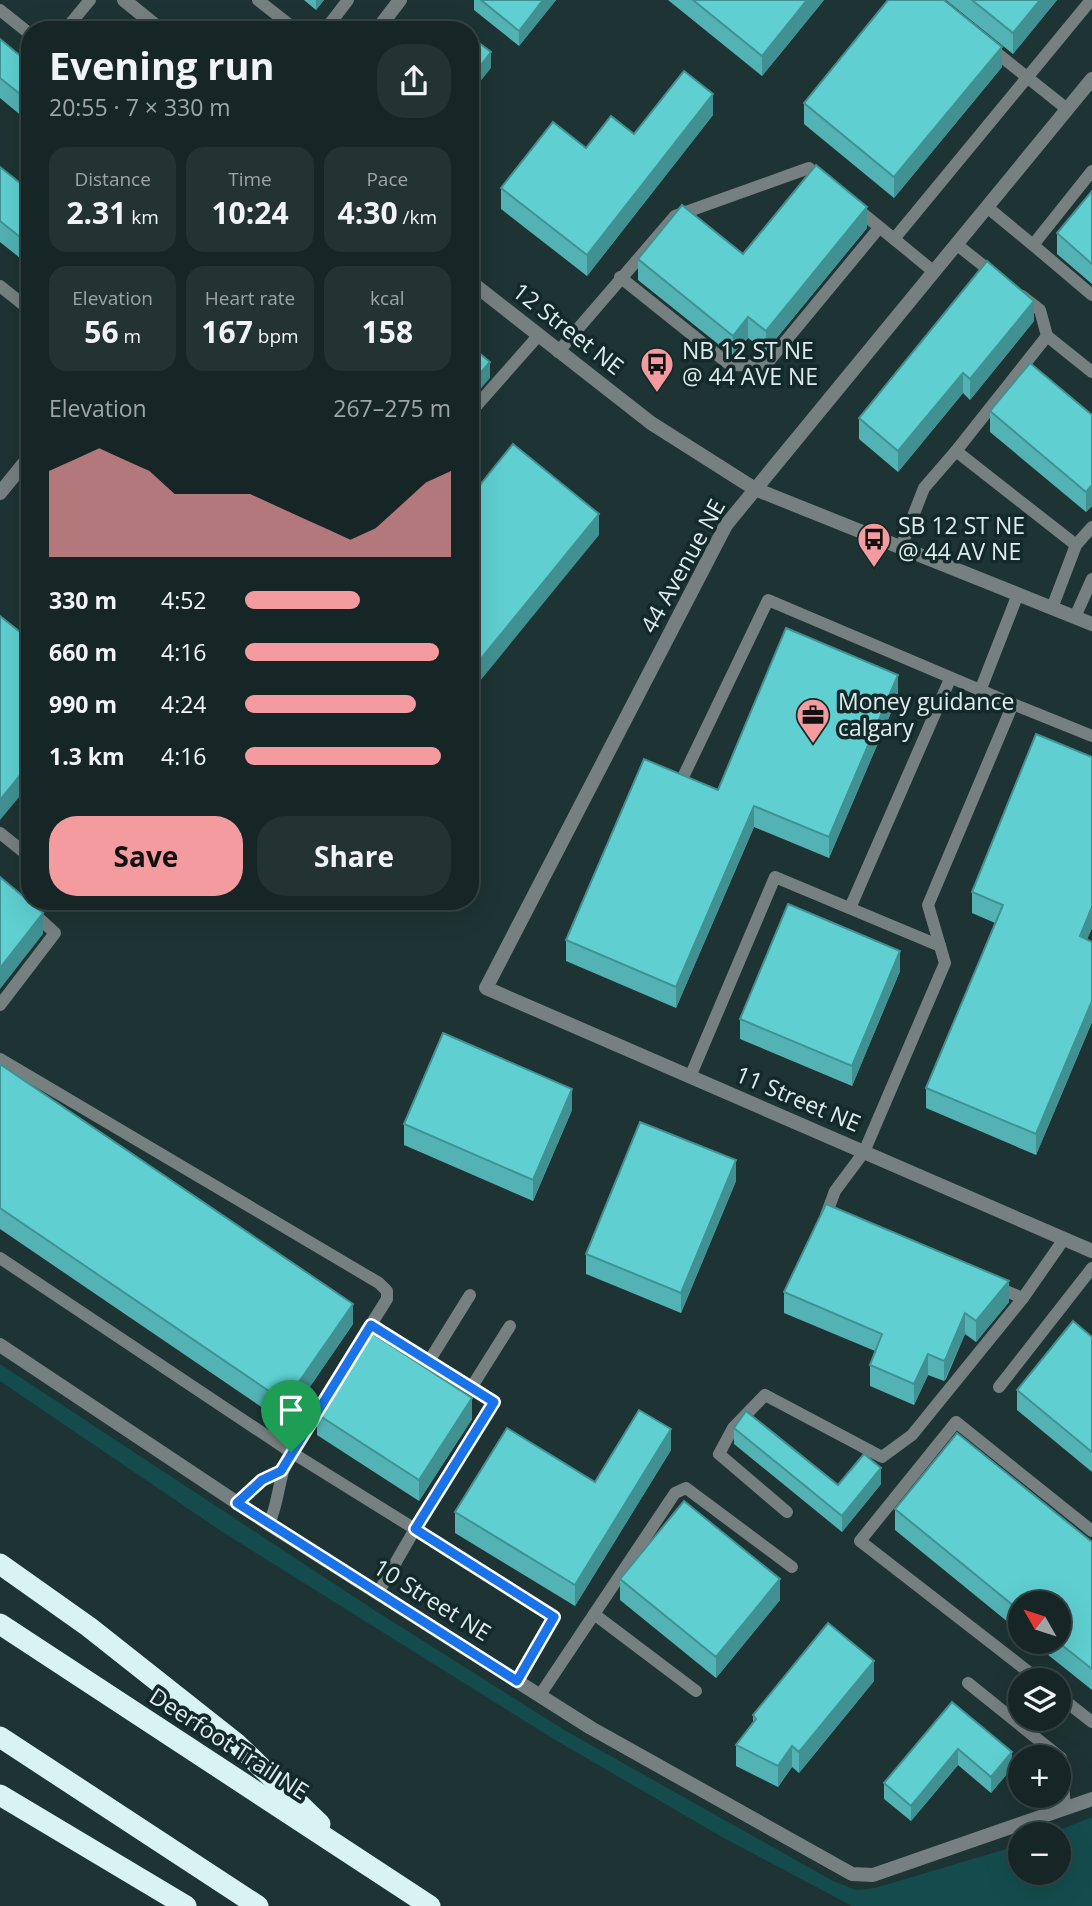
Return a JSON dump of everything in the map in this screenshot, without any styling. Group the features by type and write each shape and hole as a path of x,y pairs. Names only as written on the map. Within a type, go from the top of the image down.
{"highway":[{"path":"0,1564 89,1627 237,1744 357,1860"},
{"name":"Deerfoot Trail NE","path":"0,1625 430,1906"},
{"path":"0,1737 258,1906"},
{"path":"0,1796 186,1906"}],"street":[{"path":"384,21 400,0"},
{"path":"128,1 151,21"},
{"name":"44 Avenue NE","path":"486,988 726,525 1092,79"},
{"name":"12 Street NE","path":"479,288 651,423 755,489 1092,624"},
{"path":"0,493 21,467"},
{"name":"11 Street NE","path":"486,988 1092,1251"},
{"name":"10 Street NE","path":"0,1345 269,1524 590,1728 852,1874 873,1875 1065,1808"},
{"path":"1071,1806 1092,1799"}],"lane":[{"path":"72,21 90,0"},
{"path":"258,0 285,21"},
{"path":"331,21 348,0"},
{"path":"894,239 1091,0"},
{"path":"0,10 21,27"},
{"path":"974,34 1067,109"},
{"path":"558,352 675,216 809,168 933,271"},
{"path":"1033,244 1092,171"},
{"path":"987,206 1092,295"},
{"path":"620,277 730,365 765,366 879,228"},
{"path":"956,244 1040,310 1047,336 1092,372"},
{"path":"0,286 21,303"},
{"path":"479,403 538,336"},
{"path":"901,547 924,488 1047,336"},
{"path":"956,451 1076,545"},
{"path":"1052,608 1076,545 1092,527"},
{"path":"1075,617 1092,579"},
{"path":"980,691 1018,594"},
{"path":"684,775 768,600 950,680 1092,736"},
{"path":"850,908 950,680"},
{"path":"838,1220 825,1215 835,1191 864,1152 945,963 928,905 1013,704"},
{"path":"0,833 21,850"},
{"path":"690,1077 775,877 940,946"},
{"path":"0,1005 55,933 29,910"},
{"path":"0,1059 379,1283 387,1291 387,1299 281,1471 278,1503 269,1524"},
{"path":"787,1512 719,1454 733,1428 765,1395 882,1457 912,1435 1023,1298 1064,1239"},
{"path":"0,1258 291,1452 554,1617 517,1681"},
{"path":"999,1387 1092,1268"},
{"path":"986,1282 1023,1298"},
{"path":"429,1361 470,1295"},
{"path":"371,1325 494,1402 378,1593"},
{"path":"471,1388 510,1326"},
{"path":"1024,1668 860,1541 956,1422 1092,1531"},
{"path":"237,1503 262,1480 281,1471"},
{"path":"540,1695 675,1493 686,1488 792,1567"},
{"path":"594,1614 696,1691"},
{"path":"968,1683 1045,1745"},
{"path":"1071,1705 1092,1721"}],"shaded area":[{"path":"0,1364 374,1610 566,1731 833,1881 856,1890 875,1888 1008,1849 1008,1885 1071,1885 1071,1825 1092,1817 1092,1906 852,1906 722,1837 552,1738 221,1531 0,1381"}],"building":[{"path":"481,0 543,0 519,31"},
{"path":"693,0 807,0 762,56"},
{"path":"888,0 944,0 1002,47 894,177 804,103"},
{"path":"972,0 1040,0 1013,33"},
{"path":"0,39 21,56 21,95 0,78"},
{"path":"479,43 491,52 479,68"},
{"path":"684,71 713,94 587,255 501,188 553,122 586,148 611,116 634,134"},
{"path":"816,165 867,207 766,331 748,317 733,336 638,259 682,205 743,254"},
{"path":"0,167 21,184 21,238 0,221"},
{"path":"1092,191 1092,264 1057,233"},
{"path":"987,261 1034,301 970,379 963,373 898,451 859,418"},
{"path":"479,353 490,362 479,375"},
{"path":"1030,363 1092,415 1092,485 1086,492 990,411"},
{"path":"513,444 599,514 479,661 479,486"},
{"path":"0,616 21,633 21,774 0,800"},
{"path":"786,628 898,675 829,837 754,806 676,987 566,940 644,759 718,790"},
{"path":"1036,734 1092,757 1092,907 1080,936 1092,942 1092,1001 1036,1134 926,1088 1003,905 972,892"},
{"path":"0,877 21,895 21,910 39,910 43,913 0,968"},
{"path":"788,904 900,951 852,1066 740,1019"},
{"path":"443,1033 572,1089 533,1180 404,1124"},
{"path":"0,1064 353,1304 285,1402 0,1208"},
{"path":"640,1122 736,1160 681,1293 586,1254"},
{"path":"826,1204 1009,1281 976,1321 965,1313 944,1361 928,1354 914,1384 870,1365 882,1334 784,1292"},
{"path":"1073,1321 1092,1337 1092,1452 1017,1390"},
{"path":"370,1332 472,1398 419,1480 317,1414"},
{"path":"639,1410 671,1429 575,1585 455,1512 507,1428 595,1482"},
{"path":"746,1411 838,1485 864,1454 881,1468 842,1516 734,1428"},
{"path":"957,1433 1092,1542 1092,1669 1071,1652 1071,1591 1008,1591 1008,1601 895,1509"},
{"path":"684,1501 780,1579 716,1657 620,1579"},
{"path":"828,1623 874,1661 799,1752 792,1746 778,1766 736,1745 756,1719 753,1715"},
{"path":"952,1702 1008,1749 1008,1757 991,1777 958,1749 911,1806 884,1783"}],"place":[{"name":"NB 12 ST NE @ 44 AVE NE","path":"657,394"},
{"name":"SB 12 ST NE @ 44 AV NE","path":"874,569"},
{"name":"Money guidance calgary","path":"813,745"}],"route":[{"path":"371,1325 494,1402 415,1529 554,1617 517,1681 237,1503 249,1495 262,1480 281,1471 291,1452 371,1325"}]}
